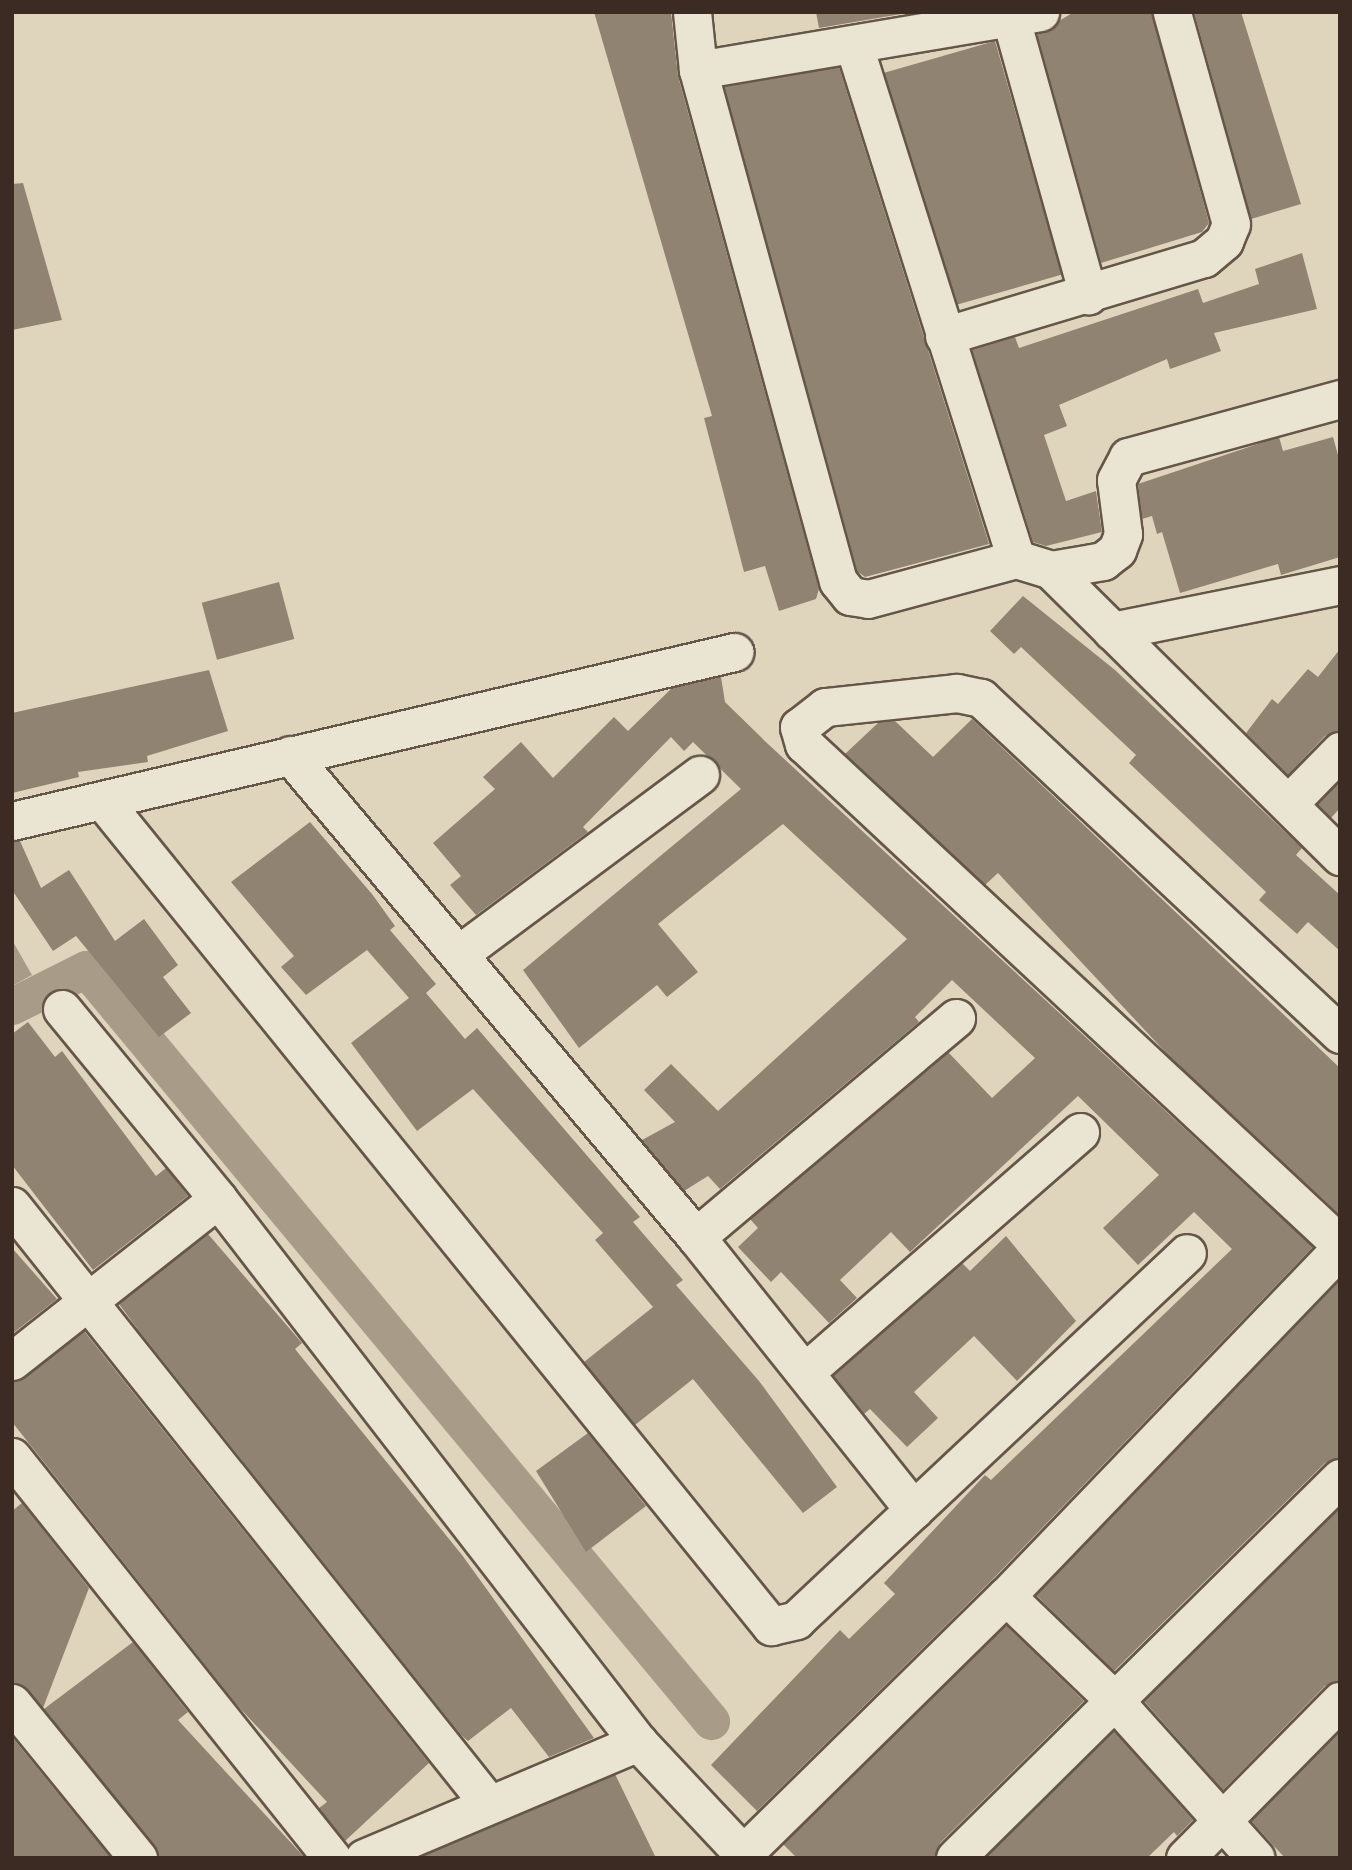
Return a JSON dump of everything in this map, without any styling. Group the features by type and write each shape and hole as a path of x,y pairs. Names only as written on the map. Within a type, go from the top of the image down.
{"street":[{"path":"692,12 698,70 838,582 850,596 886,598 1016,559 1051,570 1103,561 1117,550 1123,534 1116,480 1128,457 1340,399"},
{"path":"944,336 1088,295 1204,258 1224,241 1231,224 1172,12"},
{"path":"698,70 855,48 1026,16 1088,295"},
{"path":"855,48 1016,559"},
{"path":"1051,570 1340,856"},
{"path":"1112,631 1340,585"},
{"path":"12,821 734,652"},
{"path":"62,1009 218,1199 638,1742 743,1856 1006,1596 1340,1247 804,744 799,727 825,707 957,692 981,698 1340,1034"},
{"path":"1289,803 1340,751"},
{"path":"290,755 460,953 696,1237 914,1510"},
{"path":"460,953 700,775"},
{"path":"103,801 763,1620 781,1627 796,1620 1187,1254"},
{"path":"696,1237 956,1018"},
{"path":"805,1372 1080,1132"},
{"path":"12,1361 218,1199"},
{"path":"12,1206 86,1303 488,1803"},
{"path":"12,1457 332,1858"},
{"path":"955,1858 1340,1478"},
{"path":"1006,1596 1114,1700 1256,1858"},
{"path":"1185,1858 1340,1701"},
{"path":"12,1703 138,1858"},
{"path":"364,1858 488,1803 638,1742"}],"shaded area":[{"path":"12,940 32,975 12,986"}],"building":[{"path":"594,12 671,12 678,76 819,589 816,599 779,611 765,566 744,572 704,418 712,416"},
{"path":"816,12 913,12 819,28"},
{"path":"1074,12 1152,12 1209,223 1202,232 1101,263 1037,34"},
{"path":"1194,12 1241,12 1301,204 1251,219"},
{"path":"995,41 1062,275 950,307 883,73"},
{"path":"839,67 989,544 865,577 857,571 724,87"},
{"path":"23,183 62,320 12,330 12,184"},
{"path":"1302,253 1317,309 1214,333 1221,351 1170,369 1167,359 1059,405 1067,426 1044,435 1066,501 1096,491 1102,532 1046,546 1033,542 972,350 1015,337 1019,348 1198,289 1203,303 1259,284 1255,269"},
{"path":"1279,437 1283,451 1333,437 1340,462 1340,557 1281,575 1278,564 1180,593 1162,532 1157,534 1152,516 1142,519 1138,484"},
{"path":"279,582 294,639 217,660 202,603"},
{"path":"1023,596 1115,670 1302,848 1296,855 1340,895 1340,951 1308,922 1297,934 1259,900 1266,892 1129,763 1136,755 1021,647 1014,654 990,631"},
{"path":"1340,649 1340,731 1325,736 1288,775 1246,733 1272,699 1278,704 1308,669 1318,677"},
{"path":"209,670 228,731 147,756 148,762 78,772 79,777 12,793 12,713"},
{"path":"721,677 725,702 768,744 1313,1247 991,1581 757,1811 711,1765 840,1630 849,1639 895,1594 884,1583 985,1475 991,1480 1232,1249 1194,1212 1138,1265 1103,1228 1159,1175 1078,1096 910,1252 891,1232 840,1280 857,1298 829,1323 781,1272 771,1282 738,1247 758,1228 750,1219 948,1052 992,1098 1035,1058 952,980 915,1017 919,1022 720,1189 708,1176 684,1191 642,1140 675,1122 644,1090 671,1064 718,1111 907,939 783,824 658,924 698,972 667,997 657,985 579,1048 523,970 741,789 693,742 684,751 671,737 583,827 588,832 476,915 450,885 461,876 433,843 495,789 483,777 521,742 553,778 614,717 628,731 672,688"},
{"path":"972,719 1340,1068 1340,1215 1169,1056 998,873 985,885 845,754 879,722 895,721 933,757"},
{"path":"1340,781 1340,808 1331,818 1317,804"},
{"path":"310,822 372,894 395,926 390,930 436,984 426,993 465,1039 477,1028 640,1217 633,1222 683,1280 676,1285 759,1381 837,1487 803,1513 693,1379 635,1425 584,1362 653,1307 595,1240 603,1233 473,1089 417,1131 351,1043 409,998 367,950 306,995 281,967 294,956 231,882"},
{"path":"12,841 20,841 41,888 69,870 115,941 144,919 178,965 163,977 191,1013 159,1037 76,936 53,951 12,890"},
{"path":"28,1022 55,1057 62,1051 156,1176 166,1168 188,1196 93,1270 12,1165 12,1034"},
{"path":"208,1234 302,1343 295,1349 462,1555 594,1738 549,1757 511,1708 468,1741 461,1735 139,1331 119,1304"},
{"path":"1006,1236 1076,1321 1017,1381 974,1336 914,1392 938,1418 907,1447 870,1409 864,1414 833,1375 962,1263 970,1271"},
{"path":"12,1248 57,1299 12,1334"},
{"path":"1340,1280 1340,1458 1325,1463 1114,1671 1036,1595"},
{"path":"84,1331 429,1763 345,1841 319,1808 327,1802 237,1705 12,1422 12,1382"},
{"path":"588,1433 646,1506 586,1552 536,1471"},
{"path":"22,1503 89,1588 43,1708 12,1683 12,1511"},
{"path":"1340,1508 1340,1681 1325,1686 1223,1790 1144,1701"},
{"path":"1006,1625 1084,1701 940,1843 935,1858 797,1858 783,1844"},
{"path":"133,1642 188,1712 178,1720 305,1858 159,1858 44,1709"},
{"path":"1114,1731 1193,1820 1177,1836 1174,1832 1147,1858 985,1858"},
{"path":"1340,1731 1340,1858 1285,1858 1251,1821"},
{"path":"12,1737 111,1858 12,1858"},
{"path":"615,1774 656,1858 418,1858"}],"waterway":[{"path":"12,1006 86,969 711,1721"}]}
